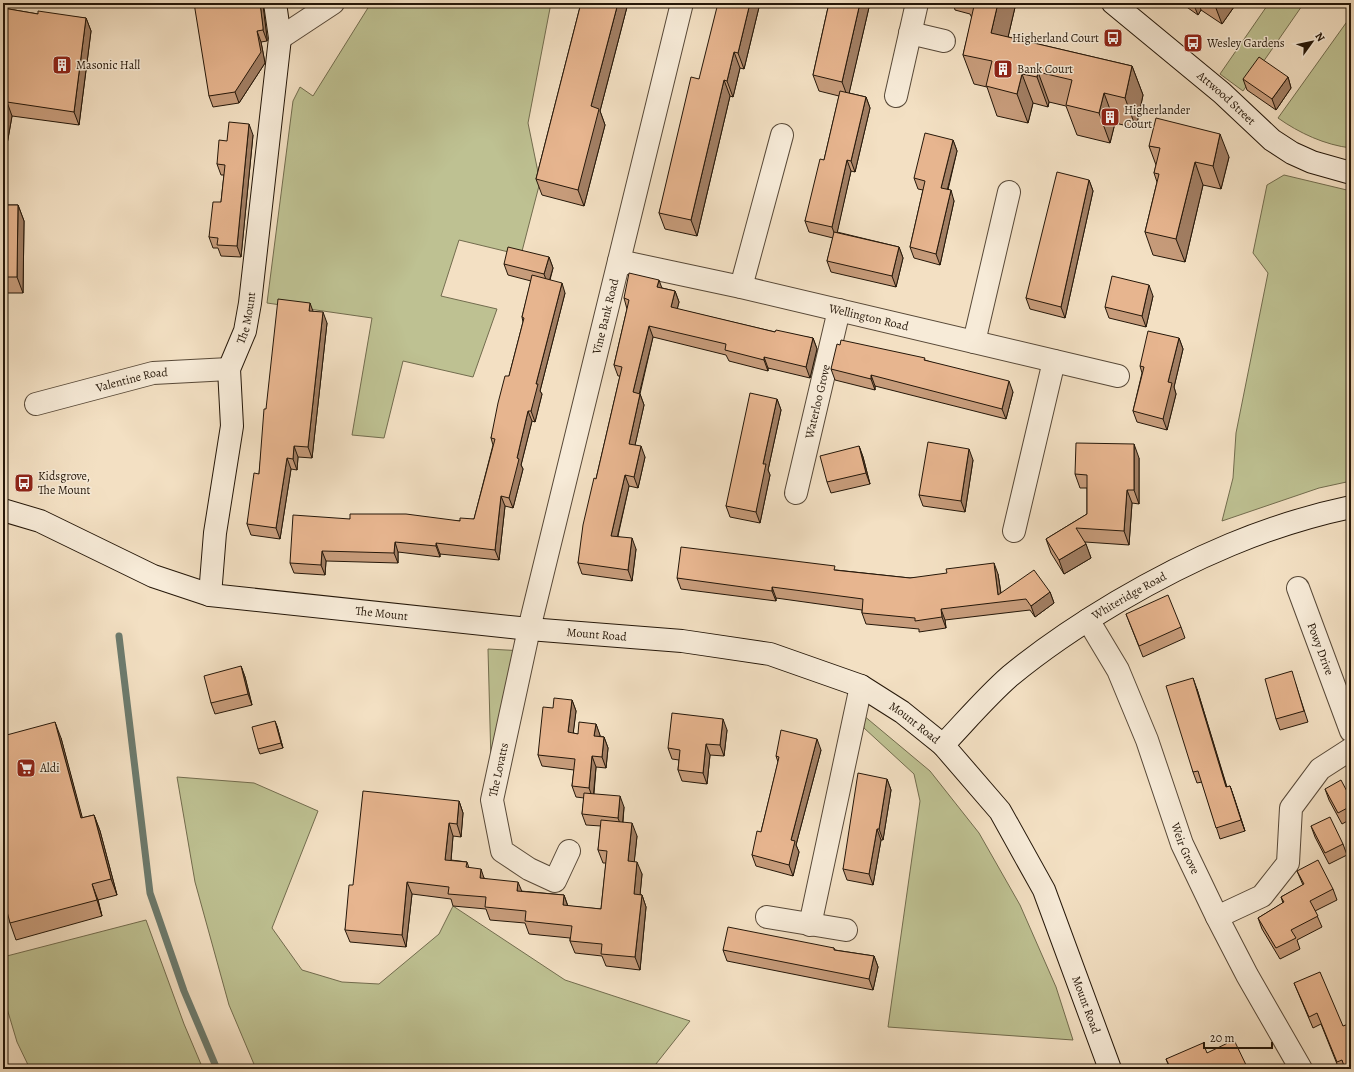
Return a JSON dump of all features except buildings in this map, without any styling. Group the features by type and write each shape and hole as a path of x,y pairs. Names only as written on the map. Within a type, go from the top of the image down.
{"street":[{"name":"The Mount","path":"210,595 215,533 232,426 229,369 245,331 250,303 280,38 275,3"},
{"path":"280,38 333,3"},
{"name":"Vine Bank Road","path":"529,629 682,3"},
{"path":"896,96 917,3"},
{"name":"Attwood Street","path":"1113,3 1216,88 1272,140 1292,153 1312,162 1351,173"},
{"path":"910,33 944,41"},
{"path":"741,287 782,135"},
{"path":"974,342 1009,192"},
{"name":"Wellington Road","path":"619,261 741,287 1118,376"},
{"name":"Waterloo Grove","path":"796,493 839,310"},
{"path":"1014,531 1054,361"},
{"name":"Valentine Road","path":"36,404 153,373 229,369"},
{"name":"Whiteridge Road","path":"943,745 1009,677 1047,646 1158,578 1198,557 1250,535 1351,507"},
{"name":"The Mount","path":"3,510 40,521 153,576 210,595 529,629"},
{"name":"Powy Drive","path":"1298,588 1351,731"},
{"name":"Weir Grove","path":"1088,620 1118,670 1147,740 1182,844 1247,975 1301,1069"},
{"name":"Mount Road","path":"529,629 682,641 770,654 861,686 902,712 943,745 1000,811 1044,890 1110,1069"},
{"name":"The Lovatts","path":"529,629 492,800 502,851 529,869 555,881 569,851"},
{"path":"810,925 861,686"},
{"path":"1217,917 1262,896 1288,863 1290,808 1320,769 1351,749"},
{"path":"767,917 846,930"}],"green space":[{"path":"371,3 551,3 528,123 540,182 521,255 459,240 441,296 497,309 473,377 403,361 384,438 352,435 372,318 267,303 293,101 300,87 313,96"},
{"path":"1269,3 1304,3 1243,91 1220,74"},
{"path":"1351,16 1351,148 1313,138 1278,118"},
{"path":"1284,175 1351,191 1351,481 1319,488 1222,521 1233,478 1236,433 1268,273 1253,253 1267,185"},
{"path":"488,649 524,651 492,800"},
{"path":"863,715 930,771 979,833 1020,905 1056,987 1073,1040 888,1027 920,801 914,774 864,728"},
{"path":"177,777 254,783 318,811 272,928 302,970 342,982 379,984 439,934 453,906 565,980 690,1021 652,1069 256,1069 229,1005 195,882"},
{"path":"146,920 184,1024 203,1069 30,1069 17,1042 3,995 3,957"}],"waterway":[{"path":"119,636 150,893 184,991 217,1069"}],"place":[{"name":"Higherland Court","path":"1113,38"},
{"name":"Wesley Gardens","path":"1193,43"},
{"name":"Masonic Hall","path":"62,65"},
{"name":"Bank Court","path":"1003,69"},
{"name":"Higherlander Court","path":"1110,117"},
{"name":"Kidsgrove, The Mount","path":"24,483"},
{"name":"Aldi","path":"26,768"}]}
